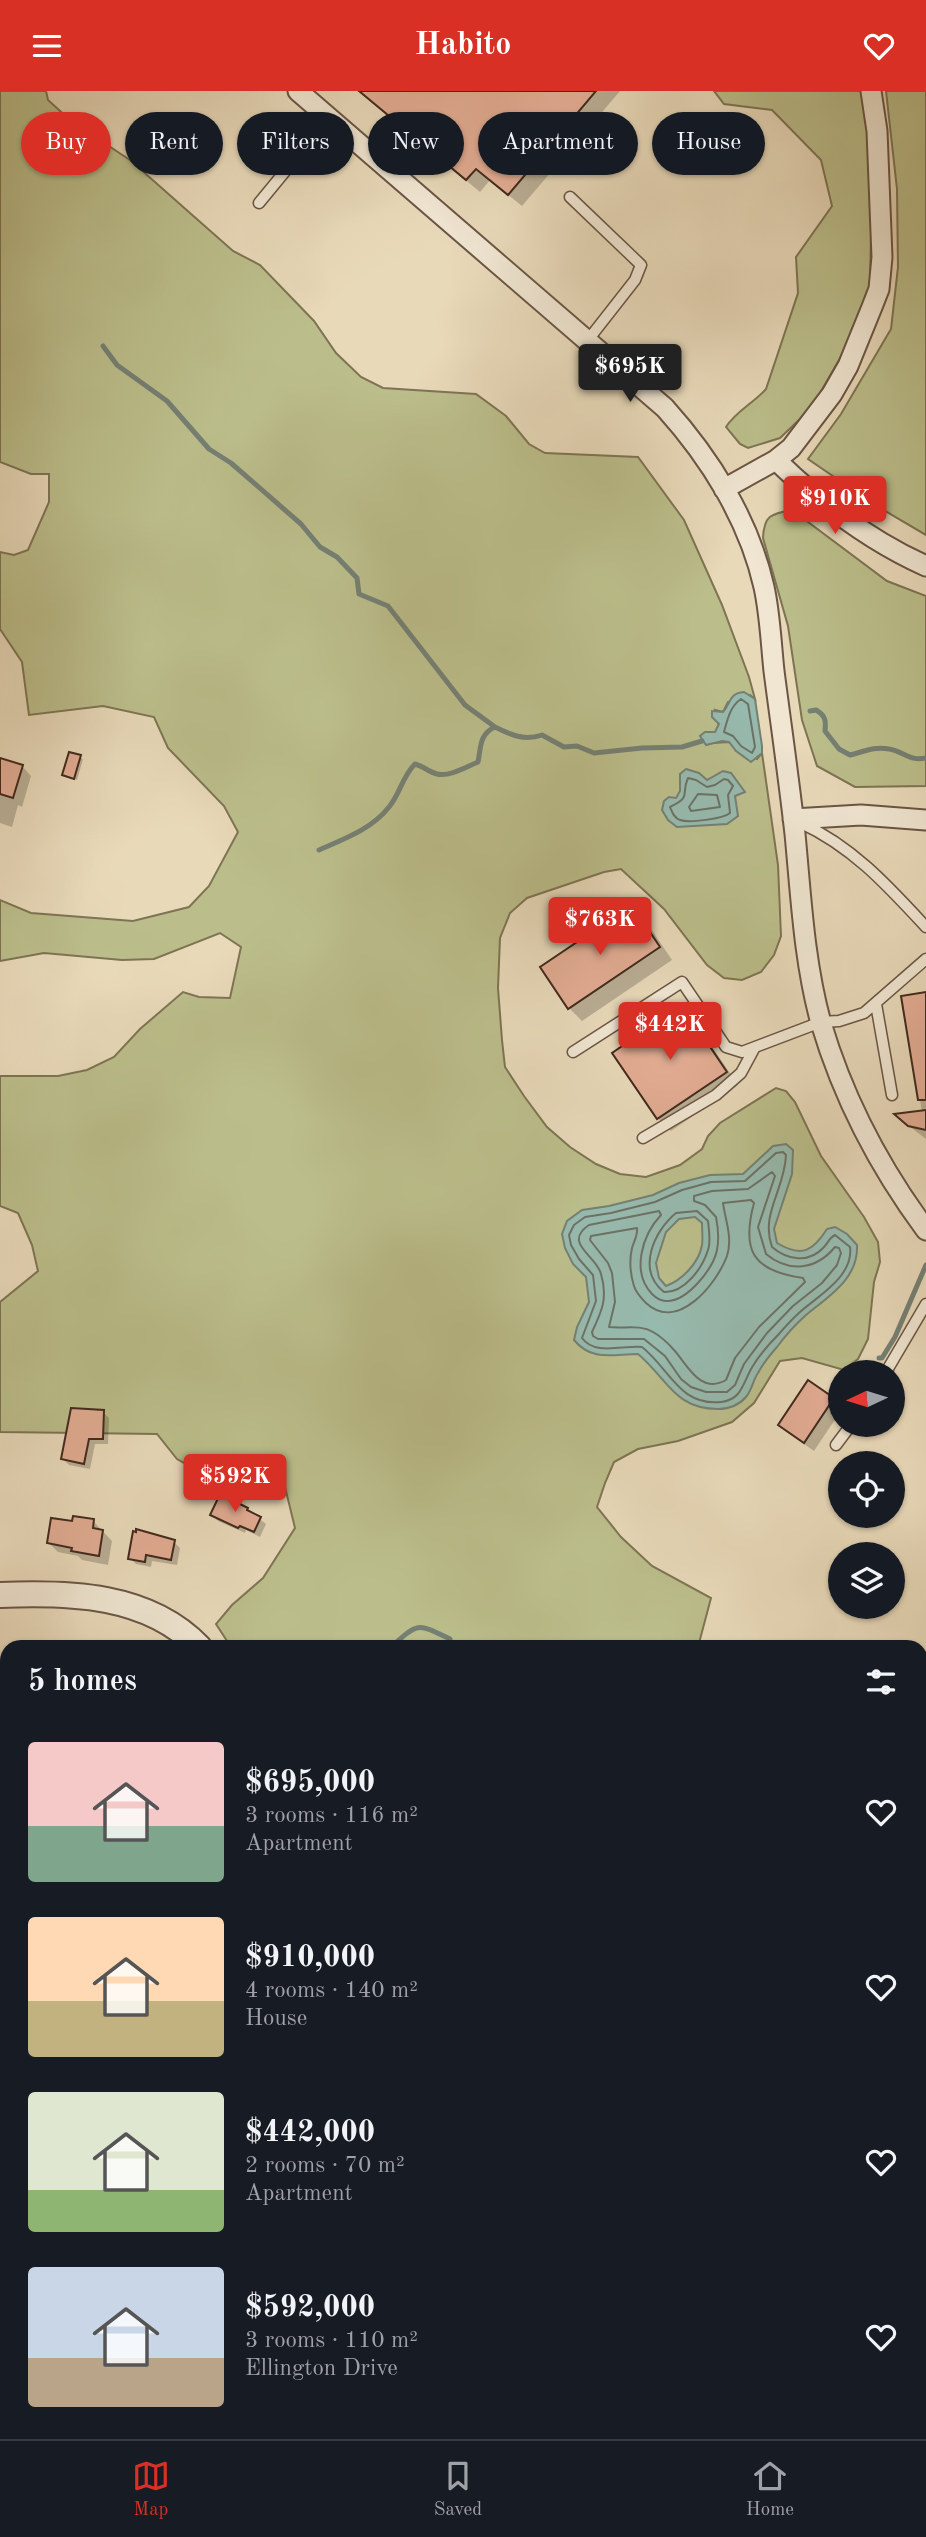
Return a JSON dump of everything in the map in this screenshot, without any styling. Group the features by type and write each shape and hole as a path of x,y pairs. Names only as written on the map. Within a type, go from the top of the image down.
{"street":[{"path":"298,91 322,112"},
{"path":"724,489 776,460 791,448 832,394 862,335 879,289 882,257 877,131 872,91"},
{"path":"354,139 665,408 685,430 724,489 747,536 764,587 808,958 821,1022 838,1070 866,1134 900,1193 926,1230"},
{"path":"776,460 799,482 862,531 879,543 926,566"},
{"path":"793,819 861,815 926,820"},
{"path":"0,1595 92,1598 132,1605 159,1615 180,1628 192,1640"}],"lane":[{"path":"259,203 282,175"},
{"path":"570,197 641,265 635,279 588,339"},
{"path":"793,819 835,841 861,860 926,927"},
{"path":"573,1052 682,982 726,1047 742,1052 821,1022 839,1021 864,1013 926,959"},
{"path":"876,1004 892,1095"},
{"path":"643,1138 716,1095 741,1073 755,1047"},
{"path":"894,1360 926,1304"},
{"path":"836,1445 842,1437"}],"green space":[{"path":"0,91 46,91 48,100 61,112 21,112 21,175 111,175 111,147 125,157 125,175 147,175 233,251 260,265 314,321 336,353 361,377 383,388 476,394 506,416 529,444 545,453 638,457 684,520 722,605 755,699 750,695 728,702 723,712 715,710 719,723 716,732 712,733 714,743 729,742 757,759 762,753 778,865 781,936 774,955 761,972 742,980 724,978 707,965 664,909 621,869 604,872 527,898 510,913 500,938 498,988 505,1067 547,1127 570,1147 596,1164 620,1174 646,1177 680,1165 702,1149 708,1136 720,1123 776,1088 786,1091 795,1102 821,1156 864,1217 878,1242 880,1262 874,1282 868,1339 858,1359 828,1360 828,1365 802,1358 780,1361 754,1403 732,1422 678,1441 638,1449 614,1462 597,1507 621,1537 652,1566 711,1598 700,1640 226,1640 216,1624 232,1605 263,1578 295,1528 285,1487 273,1472 249,1461 200,1472 177,1459 157,1434 0,1432 0,1302 38,1271 32,1245 18,1213 0,1206 0,1076 58,1076 87,1070 114,1057 140,1029 183,992 199,997 230,998 241,947 220,933 154,959 122,960 44,953 0,961 0,900 31,913 133,921 189,907 209,886 238,832 224,806 168,748 154,717 103,706 29,715 22,662 0,629 0,552 14,555 28,550 49,502 49,474 31,474 0,462"},
{"path":"714,91 862,91 870,142 876,223 871,238 870,280 865,315 820,393 801,418 780,438 748,448 740,444 726,427 766,389 798,293 796,257 832,206 821,160 772,110 724,104"},
{"path":"886,91 926,91 926,535 875,505 808,459 841,414 891,329 898,267 897,189"},
{"path":"792,510 887,581 926,596 926,786 855,787 817,766 802,720 788,626 763,538 765,524 770,517"}],"water":[{"path":"744,692 755,699 762,746 762,753 751,762 729,742 706,745 700,736 705,732 715,732 719,724 712,717 712,711 723,712 733,696"},
{"path":"686,769 699,773 707,780 723,771 731,773 745,792 735,796 738,816 727,824 677,827 668,820 662,810 664,801 669,797 676,798 680,791 680,774"},
{"path":"786,1144 793,1150 792,1174 774,1229 777,1243 793,1250 806,1250 817,1243 827,1229 835,1227 847,1234 857,1245 856,1257 848,1277 798,1322 767,1359 746,1397 730,1407 703,1408 691,1404 672,1391 638,1354 603,1355 581,1347 574,1340 589,1302 586,1277 573,1264 565,1248 562,1234 567,1221 582,1210 653,1195 679,1183 710,1175 743,1174 773,1146","holes":["695,1217 702,1223 702,1245 694,1264 684,1275 666,1286 659,1278 656,1263 666,1232 679,1219"]}],"building":[{"path":"359,91 596,91 578,112 478,112 478,171 476,169 466,180 460,175 464,175 464,112 384,112"},
{"path":"483,175 525,175 508,195"},
{"path":"69,752 81,755 74,779 62,775"},
{"path":"0,758 23,765 13,798 0,794"},
{"path":"632,905 660,947 568,1009 540,967"},
{"path":"926,992 926,1100 918,1100 901,996"},
{"path":"682,1005 727,1072 657,1119 612,1053"},
{"path":"926,1110 926,1130 908,1126 894,1114"},
{"path":"808,1380 828,1394 828,1407 804,1443 778,1425"},
{"path":"71,1408 104,1410 103,1439 89,1439 84,1464 61,1459"},
{"path":"220,1494 261,1517 254,1532 210,1515"},
{"path":"73,1516 94,1519 93,1528 103,1530 99,1556 47,1543 51,1518 72,1521"},
{"path":"136,1529 175,1540 171,1560 146,1555 145,1562 128,1559 133,1531 136,1532"}],"waterway":[{"path":"103,346 117,365 167,401 209,449 231,463 301,524 320,547 337,557 357,578 359,594 388,606 465,705 495,727"},
{"path":"810,711 816,710 822,714 825,731 839,749 850,755 884,748 915,759 926,758"},
{"path":"319,850 357,833 382,815 393,802 415,764 442,775 478,762 483,737 495,727 518,736 542,735 564,747 577,746 594,753 682,747 702,741"},
{"path":"879,1358 882,1358 895,1337 926,1265"},
{"path":"399,1640 413,1629 419,1628 431,1630 450,1640"}]}
